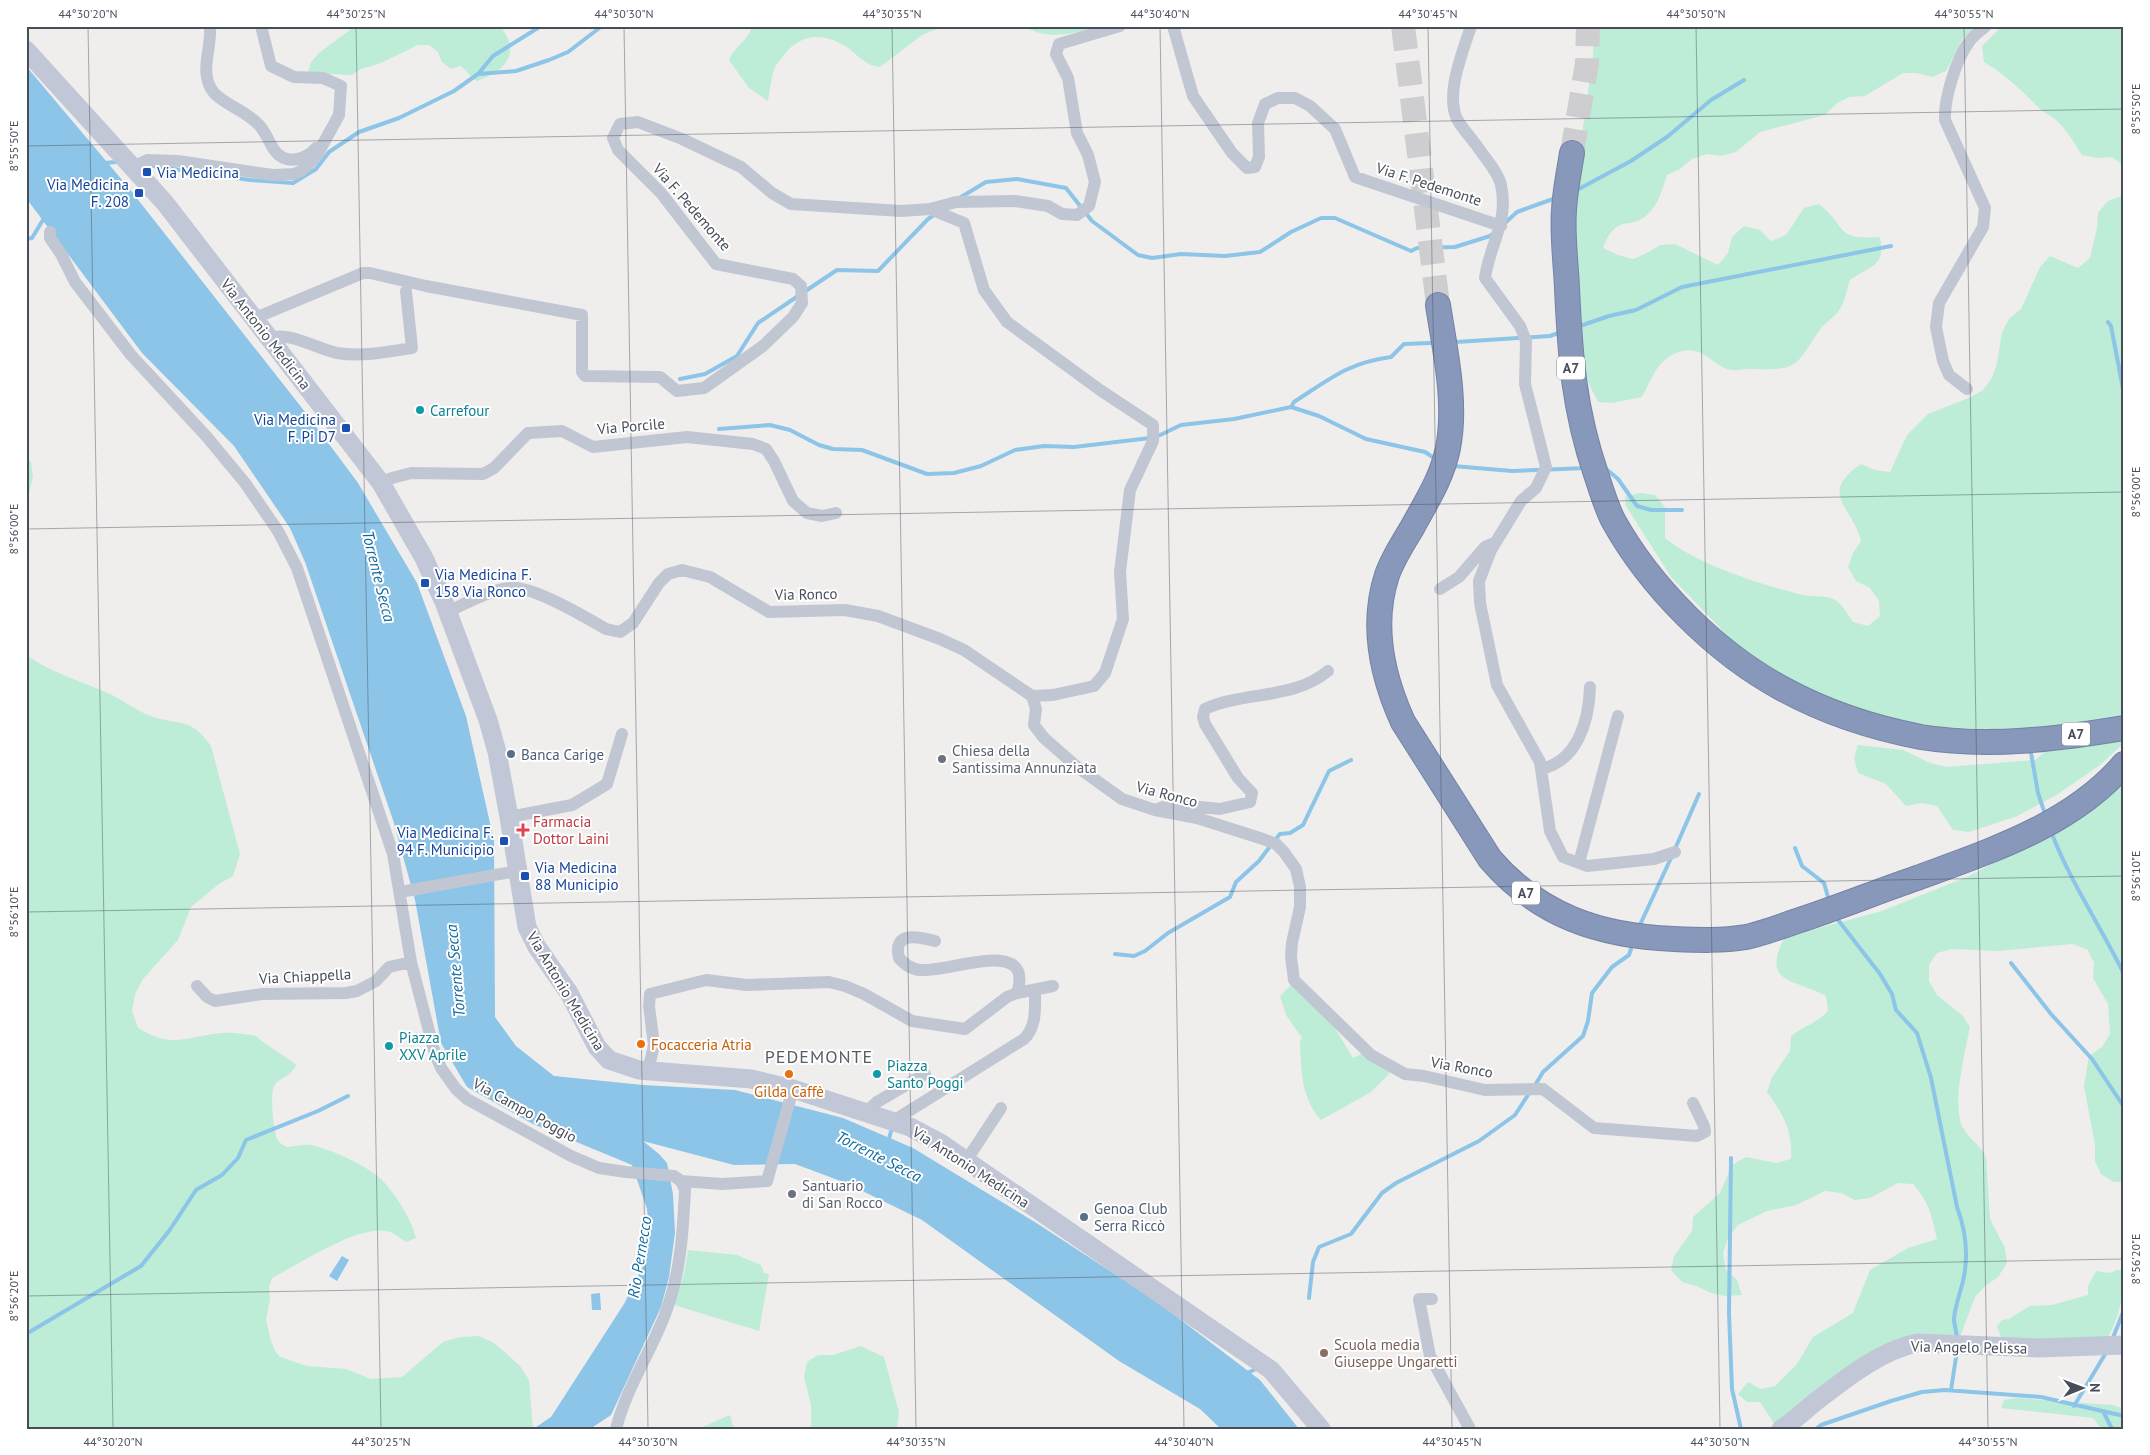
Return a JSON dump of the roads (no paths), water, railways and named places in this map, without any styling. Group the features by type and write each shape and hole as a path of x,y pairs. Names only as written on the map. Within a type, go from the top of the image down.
{"highway":[{"name":"A7","path":"1572,153 1564,211 1569,337 1577,409 1591,460 1613,519 1641,562 1667,596 1726,650 1783,690 1872,726 1921,737 1982,742 2028,740 2124,728"},
{"name":"A7","path":"1438,305 1450,396 1448,449 1437,483 1388,573 1382,591 1379,622 1382,660 1395,704 1408,730 1490,859 1500,871 1530,896 1564,916 1603,931 1651,938 1705,941 1747,937 1825,911 2008,843 2046,824 2088,798 2102,788 2124,764"}],"main road":[{"name":"Via Antonio Medicina","path":"26,50 165,203 381,483 424,558 447,612 488,720 497,752 509,817 510,872 527,927 537,947 569,993 597,1047 609,1060 623,1066 648,1071 750,1079 910,1127 942,1144 1271,1370 1321,1429"},
{"name":"Via Angelo Pelissa","path":"1781,1429 1833,1388 1874,1361 1903,1346 1917,1343 2038,1348 2124,1345"}],"street":[{"path":"210,26 206,72 210,87 219,98 259,125 275,152 288,159 303,158 326,140"},
{"path":"128,161 178,161 274,175 294,174 301,171 316,157 339,116 341,86 323,78 294,77 271,66 260,26"},
{"name":"Via F. Pedemonte","path":"255,318 363,273 370,273 426,286 582,315 582,372 585,376 660,377 677,391 704,388 763,346 793,317 802,303 802,286 793,279 716,264 661,192 618,150 613,138 620,124 638,122 682,139 741,167 772,193 791,204 901,211 930,208 956,202 1016,200 1048,206 1062,214 1077,214 1089,206 1095,182 1088,155 1077,133 1068,78 1056,54 1059,44 1120,26"},
{"name":"Via F. Pedemonte","path":"1173,26 1193,96 1232,153 1247,168 1255,167 1259,156 1258,123 1265,104 1278,98 1295,98 1310,106 1335,129 1355,177 1501,226"},
{"path":"1471,26 1454,81 1454,108 1457,119 1500,183 1503,206 1501,226 1487,261 1485,278 1520,326 1526,341 1525,384 1546,468 1536,488 1521,501 1496,541 1480,581 1480,603 1496,684 1540,762 1550,831 1563,857 1587,866 1654,859 1675,852"},
{"path":"1967,389 1949,375 1936,327 1939,303 1983,227 1985,208 1945,120 1944,107 1960,57 1969,42 1986,26"},
{"path":"930,208 964,223 984,290 1007,322 1100,390 1153,425 1153,441 1130,490 1120,572 1123,619 1105,673 1094,686 1053,695 1032,696"},
{"name":"Via Campo Poggio","path":"50,232 50,238 61,254 75,282 131,355 207,437 245,483 286,544 297,568 390,846 404,892 411,962 433,1046 442,1068 456,1089 467,1100 571,1156 600,1168 722,1184 767,1181 793,1092"},
{"path":"270,338 282,335 338,353 380,353 412,348 406,291"},
{"name":"Via Porcile","path":"381,483 392,478 411,474 483,474 494,468 528,433 562,430 593,447 687,437 704,437 720,442 753,444 766,449 774,461 793,501 807,513 822,516 836,513"},
{"path":"1440,589 1459,577 1486,547 1496,541"},
{"name":"Via Ronco","path":"447,612 483,596 509,588 526,590 606,629 620,632 633,623 659,583 668,574 682,570 710,577 769,612 845,610 887,619 964,650 1032,696 1036,709 1034,725 1044,738 1076,766 1122,799 1155,810 1197,818 1276,844 1290,857 1296,869 1300,887 1300,907 1291,950 1294,980 1371,1055 1405,1074 1424,1076 1486,1090 1543,1089 1594,1128 1697,1136 1705,1132 1694,1104"},
{"path":"1155,810 1170,804 1220,809 1250,802 1252,793 1238,778 1205,724 1203,717 1205,709 1220,702 1285,692 1319,679 1328,671"},
{"path":"1541,769 1559,762 1569,754 1585,724 1590,706 1590,687"},
{"path":"1579,863 1618,716"},
{"path":"509,817 572,805 607,784 622,734"},
{"path":"404,892 510,872"},
{"path":"935,941 908,936 899,946 899,958 910,967 921,970 952,968 997,960 1010,962 1017,967 1020,974 1017,993"},
{"name":"Via Chiappella","path":"197,986 207,997 215,1001 262,994 346,993 357,991 376,981 389,967 411,962"},
{"path":"648,1071 654,1045 648,1006 650,994 706,980 747,985 829,982 864,994 912,1021 965,1029 1007,998 1017,993 1053,986"},
{"path":"893,1121 1024,1039 1032,1032 1034,1026 1035,990"},
{"path":"865,1113 877,1102 925,1074"},
{"path":"966,1161 1001,1108"},
{"path":"616,1429 632,1384 668,1308 678,1271 685,1190 678,1178"},
{"path":"1432,1298 1419,1300 1430,1356 1470,1429"}],"water":[{"name":"Torrente Secca","path":"26,66 128,187 309,417 358,483 417,583 466,716 494,841 495,1017 516,1046 554,1076 643,1085 735,1090 843,1118 913,1148 1038,1224 1156,1301 1260,1380 1299,1429 1221,1429 1200,1409 1119,1361 922,1220 846,1183 795,1164 734,1165 643,1141 667,1163 673,1194 675,1233 669,1277 661,1307 611,1415 590,1429 533,1429 551,1417 624,1304 645,1262 649,1228 647,1209 632,1165 533,1124 467,1087 441,1043 415,900 393,820 305,562 290,528 234,446 142,353 26,198"},
{"path":"342,1256 349,1260 337,1281 329,1276"},
{"path":"600,1293 601,1310 592,1310 591,1294"}],"waterway":[{"path":"478,74 493,56 541,26"},
{"path":"153,166 250,180 293,183 316,169 329,152 359,132 399,118 454,91 478,74 516,71 568,52 602,26"},
{"path":"1575,191 1631,161 1667,137 1711,100 1744,80"},
{"path":"104,163 117,162"},
{"path":"961,197 986,182 1017,179 1066,188 1092,221 1138,255 1152,258 1181,254 1225,256 1260,252 1291,232 1321,218 1335,218 1411,251 1417,248 1455,247 1494,233"},
{"path":"1505,223 1517,212 1553,199"},
{"path":"26,239 32,238 46,215"},
{"path":"804,292 837,270 878,271 934,215"},
{"path":"1577,327 1609,316 1636,310 1682,287 1891,246"},
{"path":"680,379 705,374 737,356 758,323 798,296"},
{"path":"2108,322 2111,326 2124,394"},
{"path":"1456,342 1550,336 1561,332"},
{"path":"1291,407 1294,402 1350,368 1362,363 1391,357 1404,344 1431,343"},
{"path":"1156,437 1181,425 1234,419 1291,407 1319,416 1366,439 1425,452 1437,460"},
{"path":"719,429 770,425 790,430 819,445 833,449 862,450 927,474 954,473 981,466 1015,450 1044,446 1074,447 1150,438"},
{"path":"1453,466 1512,471 1586,468"},
{"path":"1605,468 1618,479 1637,506 1651,510 1682,510"},
{"path":"2030,747 2038,793 2045,814"},
{"path":"1275,840 1280,834 1290,833 1303,825 1329,771 1351,760"},
{"path":"1675,849 1699,794"},
{"path":"2052,834 2068,870 2124,974"},
{"path":"1115,954 1134,956 1145,951 1168,933 1230,897 1236,882 1259,861 1271,845"},
{"path":"1795,848 1802,866 1824,883 1828,897"},
{"path":"1639,927 1671,858"},
{"path":"1835,916 1880,974 1892,994 1896,1010 1917,1033 1931,1078 1966,1243 1965,1271 1954,1319 1957,1339"},
{"path":"1534,1087 1543,1072 1583,1036 1588,1021 1592,993 1612,967 1629,955 1631,949"},
{"path":"2011,963 2051,1014 2092,1059 2124,1107"},
{"path":"1309,1298 1313,1262 1319,1247 1351,1234 1382,1193 1396,1183 1479,1141 1515,1115 1530,1092"},
{"path":"26,1334 141,1266 169,1231 196,1190 222,1175 238,1158 246,1140 318,1111 348,1096"},
{"name":"Torrente Secca","path":"888,1143 891,1131"},
{"path":"1731,1158 1729,1313 1732,1389 1741,1429"},
{"path":"2112,1340 2124,1310"},
{"path":"1951,1390 1957,1351"},
{"path":"2074,1406 2107,1351"},
{"path":"1245,1374 1254,1370"},
{"path":"1816,1429 1821,1425 1891,1401 1922,1392 1945,1390 2041,1397 2124,1416"},
{"path":"2104,1413 2112,1429"}],"tunnel":[{"path":"1403,26 1438,305"},
{"path":"1572,153 1587,63 1588,26"}],"place":[{"name":"Via Medicina","path":"147,172"},
{"name":"Via Medicina F. 208","path":"139,193"},
{"name":"Carrefour","path":"420,410"},
{"name":"Via Medicina F. Pi D7","path":"346,428"},
{"name":"Via Medicina F. 158 Via Ronco","path":"425,583"},
{"name":"Banca Carige","path":"511,754"},
{"name":"Chiesa della Santissima Annunziata","path":"942,759"},
{"name":"Farmacia Dottor Laini","path":"523,830"},
{"name":"Via Medicina F. 94 F. Municipio","path":"504,841"},
{"name":"Via Medicina 88 Municipio","path":"525,876"},
{"name":"Focacceria Atria","path":"641,1044"},
{"name":"Piazza XXV Aprile","path":"389,1046"},
{"name":"Gilda Caffè","path":"789,1074"},
{"name":"Piazza Santo Poggi","path":"877,1074"},
{"name":"Santuario di San Rocco","path":"792,1194"},
{"name":"Genoa Club Serra Riccò","path":"1084,1217"},
{"name":"Scuola media Giuseppe Ungaretti","path":"1324,1353"}],"district":[{"name":"PEDEMONTE","path":"819,1056"}],"water label":[{"name":"Rio Pernecco","path":"639,1257"}]}
